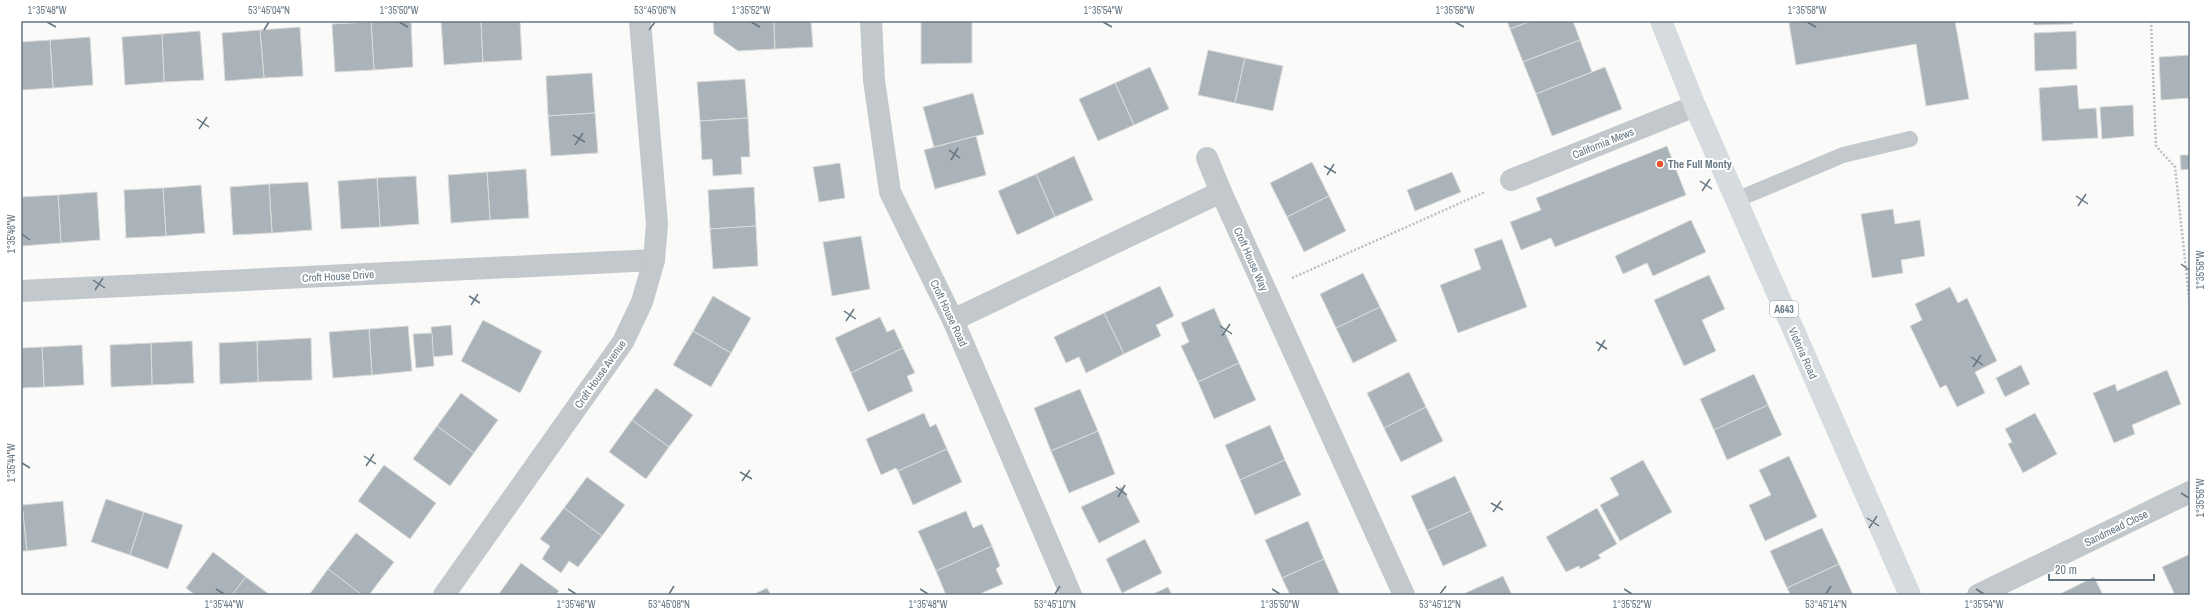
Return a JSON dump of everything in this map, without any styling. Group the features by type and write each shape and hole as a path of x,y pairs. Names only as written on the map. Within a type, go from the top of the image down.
{"main road":[{"name":"Victoria Road","path":"1662,21 1695,106 1906,593"}],"street":[{"name":"Croft House Avenue","path":"444,595 623,342 642,302 654,260 658,224 640,21"},
{"name":"Croft House Road","path":"871,21 874,80 890,192 953,320 1071,595"},
{"name":"California Mews","path":"1511,180 1695,106"},
{"name":"Croft House Way","path":"1207,158 1265,290 1404,595"},
{"path":"953,320 1221,192"},
{"name":"Croft House Drive","path":"21,291 654,260"},
{"name":"Sandmead Close","path":"1978,595 2190,492"}],"lane":[{"path":"1736,200 1843,155 1910,139"}],"path":[{"path":"2152,21 2156,146 2175,167 2190,306"},
{"path":"1265,290 1511,180"}],"building":[{"path":"411,21 413,67 374,70 371,22"},
{"path":"441,21 481,21 483,62 444,65"},
{"path":"481,21 520,21 522,60 483,62"},
{"path":"713,21 774,21 775,49 738,51 714,34"},
{"path":"774,21 811,21 813,47 775,49"},
{"path":"921,21 972,21 972,63 921,64"},
{"path":"1507,21 1531,21 1510,29"},
{"path":"1531,21 1573,21 1580,40 1523,62 1510,29"},
{"path":"1801,21 1955,21 1969,99 1926,106 1916,44 1796,65 1789,23"},
{"path":"2033,21 2073,21 2073,24 2034,25"},
{"path":"371,22 374,70 335,72 332,24"},
{"path":"300,27 303,76 264,78 260,30"},
{"path":"260,30 264,78 225,81 222,33"},
{"path":"200,31 204,80 164,82 162,34"},
{"path":"2076,31 2077,69 2035,71 2034,33"},
{"path":"162,34 164,82 125,85 122,37"},
{"path":"90,37 93,85 53,88 50,40"},
{"path":"50,40 53,88 21,90 21,42"},
{"path":"1580,40 1592,72 1536,94 1523,62"},
{"path":"1208,50 1245,58 1235,103 1198,95"},
{"path":"2190,55 2190,98 2161,100 2159,57"},
{"path":"1245,58 1283,66 1273,111 1235,103"},
{"path":"1150,67 1169,109 1134,125 1115,83"},
{"path":"1605,67 1622,109 1552,136 1536,94"},
{"path":"592,73 595,113 548,116 546,76"},
{"path":"745,79 748,118 700,121 697,82"},
{"path":"1115,83 1134,125 1098,141 1079,99"},
{"path":"2077,85 2079,109 2096,108 2098,138 2042,141 2039,88"},
{"path":"973,93 984,134 934,147 923,107"},
{"path":"2133,105 2134,136 2102,139 2100,107"},
{"path":"595,113 598,153 551,156 548,116"},
{"path":"748,118 750,157 741,157 742,174 713,176 712,159 702,160 700,121"},
{"path":"976,136 986,175 935,189 924,150"},
{"path":"1667,146 1686,195 1555,247 1551,238 1521,250 1510,222 1541,210 1536,198"},
{"path":"2180,155 2190,155 2190,169 2181,170"},
{"path":"1074,156 1093,200 1055,217 1036,174"},
{"path":"1312,162 1329,196 1287,217 1270,183"},
{"path":"840,163 845,198 819,202 813,167"},
{"path":"526,169 529,218 490,220 487,172"},
{"path":"487,172 490,220 451,223 448,175"},
{"path":"1452,172 1461,192 1415,211 1407,190"},
{"path":"1036,174 1055,217 1017,235 998,191"},
{"path":"416,176 419,224 380,227 377,178"},
{"path":"377,178 380,227 341,229 338,181"},
{"path":"308,182 312,230 272,233 269,184"},
{"path":"269,184 272,233 233,235 230,187"},
{"path":"201,185 205,233 166,236 163,188"},
{"path":"754,187 756,226 710,229 708,190"},
{"path":"163,188 166,236 126,238 124,190"},
{"path":"97,192 100,240 61,243 58,195"},
{"path":"58,195 61,243 22,246 21,197"},
{"path":"1329,196 1346,231 1304,252 1287,217"},
{"path":"1893,209 1895,224 1920,220 1925,256 1901,260 1903,273 1872,278 1861,214"},
{"path":"1691,220 1706,252 1653,276 1647,263 1623,274 1615,256"},
{"path":"756,226 758,266 713,269 710,229"},
{"path":"861,236 870,289 832,296 823,242"},
{"path":"1502,239 1527,307 1458,333 1440,285 1481,269 1474,249"},
{"path":"1363,273 1380,307 1336,328 1320,294"},
{"path":"1709,275 1725,309 1702,320 1716,351 1684,366 1654,300"},
{"path":"1160,286 1174,316 1156,325 1161,336 1124,354 1104,313"},
{"path":"1950,287 1958,303 1967,298 1997,361 1975,372 1985,393 1957,407 1946,385 1940,388 1910,326 1922,320 1915,304"},
{"path":"713,296 751,318 731,353 693,331"},
{"path":"1380,307 1397,341 1353,363 1336,328"},
{"path":"1214,308 1239,363 1198,382 1181,346 1189,342 1181,323"},
{"path":"1104,313 1124,354 1086,373 1079,357 1066,363 1054,337"},
{"path":"880,317 887,332 894,329 903,348 851,373 835,338"},
{"path":"483,320 542,351 520,393 461,361"},
{"path":"451,325 453,355 433,357 431,327"},
{"path":"408,326 412,371 372,375 369,329"},
{"path":"369,329 372,375 333,378 329,332"},
{"path":"693,331 731,353 711,387 673,365"},
{"path":"432,333 434,366 416,368 413,334"},
{"path":"311,338 312,380 258,382 257,341"},
{"path":"192,341 194,383 152,385 151,343"},
{"path":"257,341 258,382 220,384 219,343"},
{"path":"151,343 152,385 111,387 110,345"},
{"path":"82,345 84,385 44,387 42,347"},
{"path":"42,347 44,387 21,388 21,348"},
{"path":"903,348 915,373 907,376 913,391 868,412 851,373"},
{"path":"1239,363 1256,400 1214,419 1198,382"},
{"path":"2021,365 2030,384 2005,397 1996,378"},
{"path":"2167,370 2181,404 2132,425 2135,434 2114,443 2093,393 2115,384 2117,391"},
{"path":"1409,372 1426,407 1384,428 1367,393"},
{"path":"1754,374 1768,405 1714,430 1700,399"},
{"path":"656,388 693,415 669,447 632,420"},
{"path":"1080,389 1098,431 1051,451 1034,408"},
{"path":"461,393 498,420 474,453 437,426"},
{"path":"1768,405 1782,435 1727,460 1714,430"},
{"path":"1426,407 1443,441 1401,462 1384,428"},
{"path":"924,413 930,427 936,424 947,449 898,471 896,468 881,475 866,439"},
{"path":"2035,413 2057,454 2023,473 2008,444 2012,442 2005,429"},
{"path":"632,420 669,447 646,479 609,452"},
{"path":"1270,425 1285,460 1240,480 1225,445"},
{"path":"437,426 474,453 450,486 413,459"},
{"path":"1098,431 1115,474 1069,493 1051,451"},
{"path":"947,449 962,482 913,505 898,471"},
{"path":"1789,456 1817,517 1765,541 1749,505 1771,495 1759,470"},
{"path":"1285,460 1301,495 1255,515 1240,480"},
{"path":"1643,460 1672,512 1620,541 1600,505 1619,495 1610,478"},
{"path":"384,465 436,503 410,539 358,501"},
{"path":"1455,476 1471,511 1427,531 1411,496"},
{"path":"587,477 625,505 602,536 564,508"},
{"path":"1122,487 1140,522 1099,543 1081,507"},
{"path":"106,499 144,512 130,555 91,542"},
{"path":"63,501 67,546 27,551 22,505"},
{"path":"22,505 27,551 21,551"},
{"path":"564,508 602,536 578,567 569,561 561,573 542,559 550,546 540,539"},
{"path":"1597,508 1617,544 1598,555 1601,558 1580,569 1579,566 1566,572 1546,537"},
{"path":"966,511 973,528 982,524 992,546 936,571 918,531"},
{"path":"1471,511 1487,546 1443,566 1427,531"},
{"path":"144,512 183,525 168,569 130,555"},
{"path":"1308,521 1324,559 1282,578 1265,540"},
{"path":"1822,528 1839,564 1787,588 1770,551"},
{"path":"356,533 394,562 369,595 362,595 328,569"},
{"path":"1145,539 1162,573 1122,593 1106,559"},
{"path":"992,546 1000,566 996,569 1003,584 977,595 946,595 936,571"},
{"path":"213,552 246,577 232,595 195,595 186,588"},
{"path":"2190,554 2190,595 2175,595 2162,567"},
{"path":"1324,559 1340,595 1290,595 1282,578"},
{"path":"521,563 559,591 556,595 498,595"},
{"path":"1839,564 1853,595 1791,595 1787,588"},
{"path":"328,569 362,595 309,595"},
{"path":"1503,576 1512,595 1461,595"},
{"path":"246,577 270,595 232,595"},
{"path":"2094,577 2103,595 2058,595"},
{"path":"1168,587 1172,595 1151,595"},
{"path":"767,588 771,595 752,595"}],"place":[{"name":"The Full Monty","path":"1660,164"}]}
